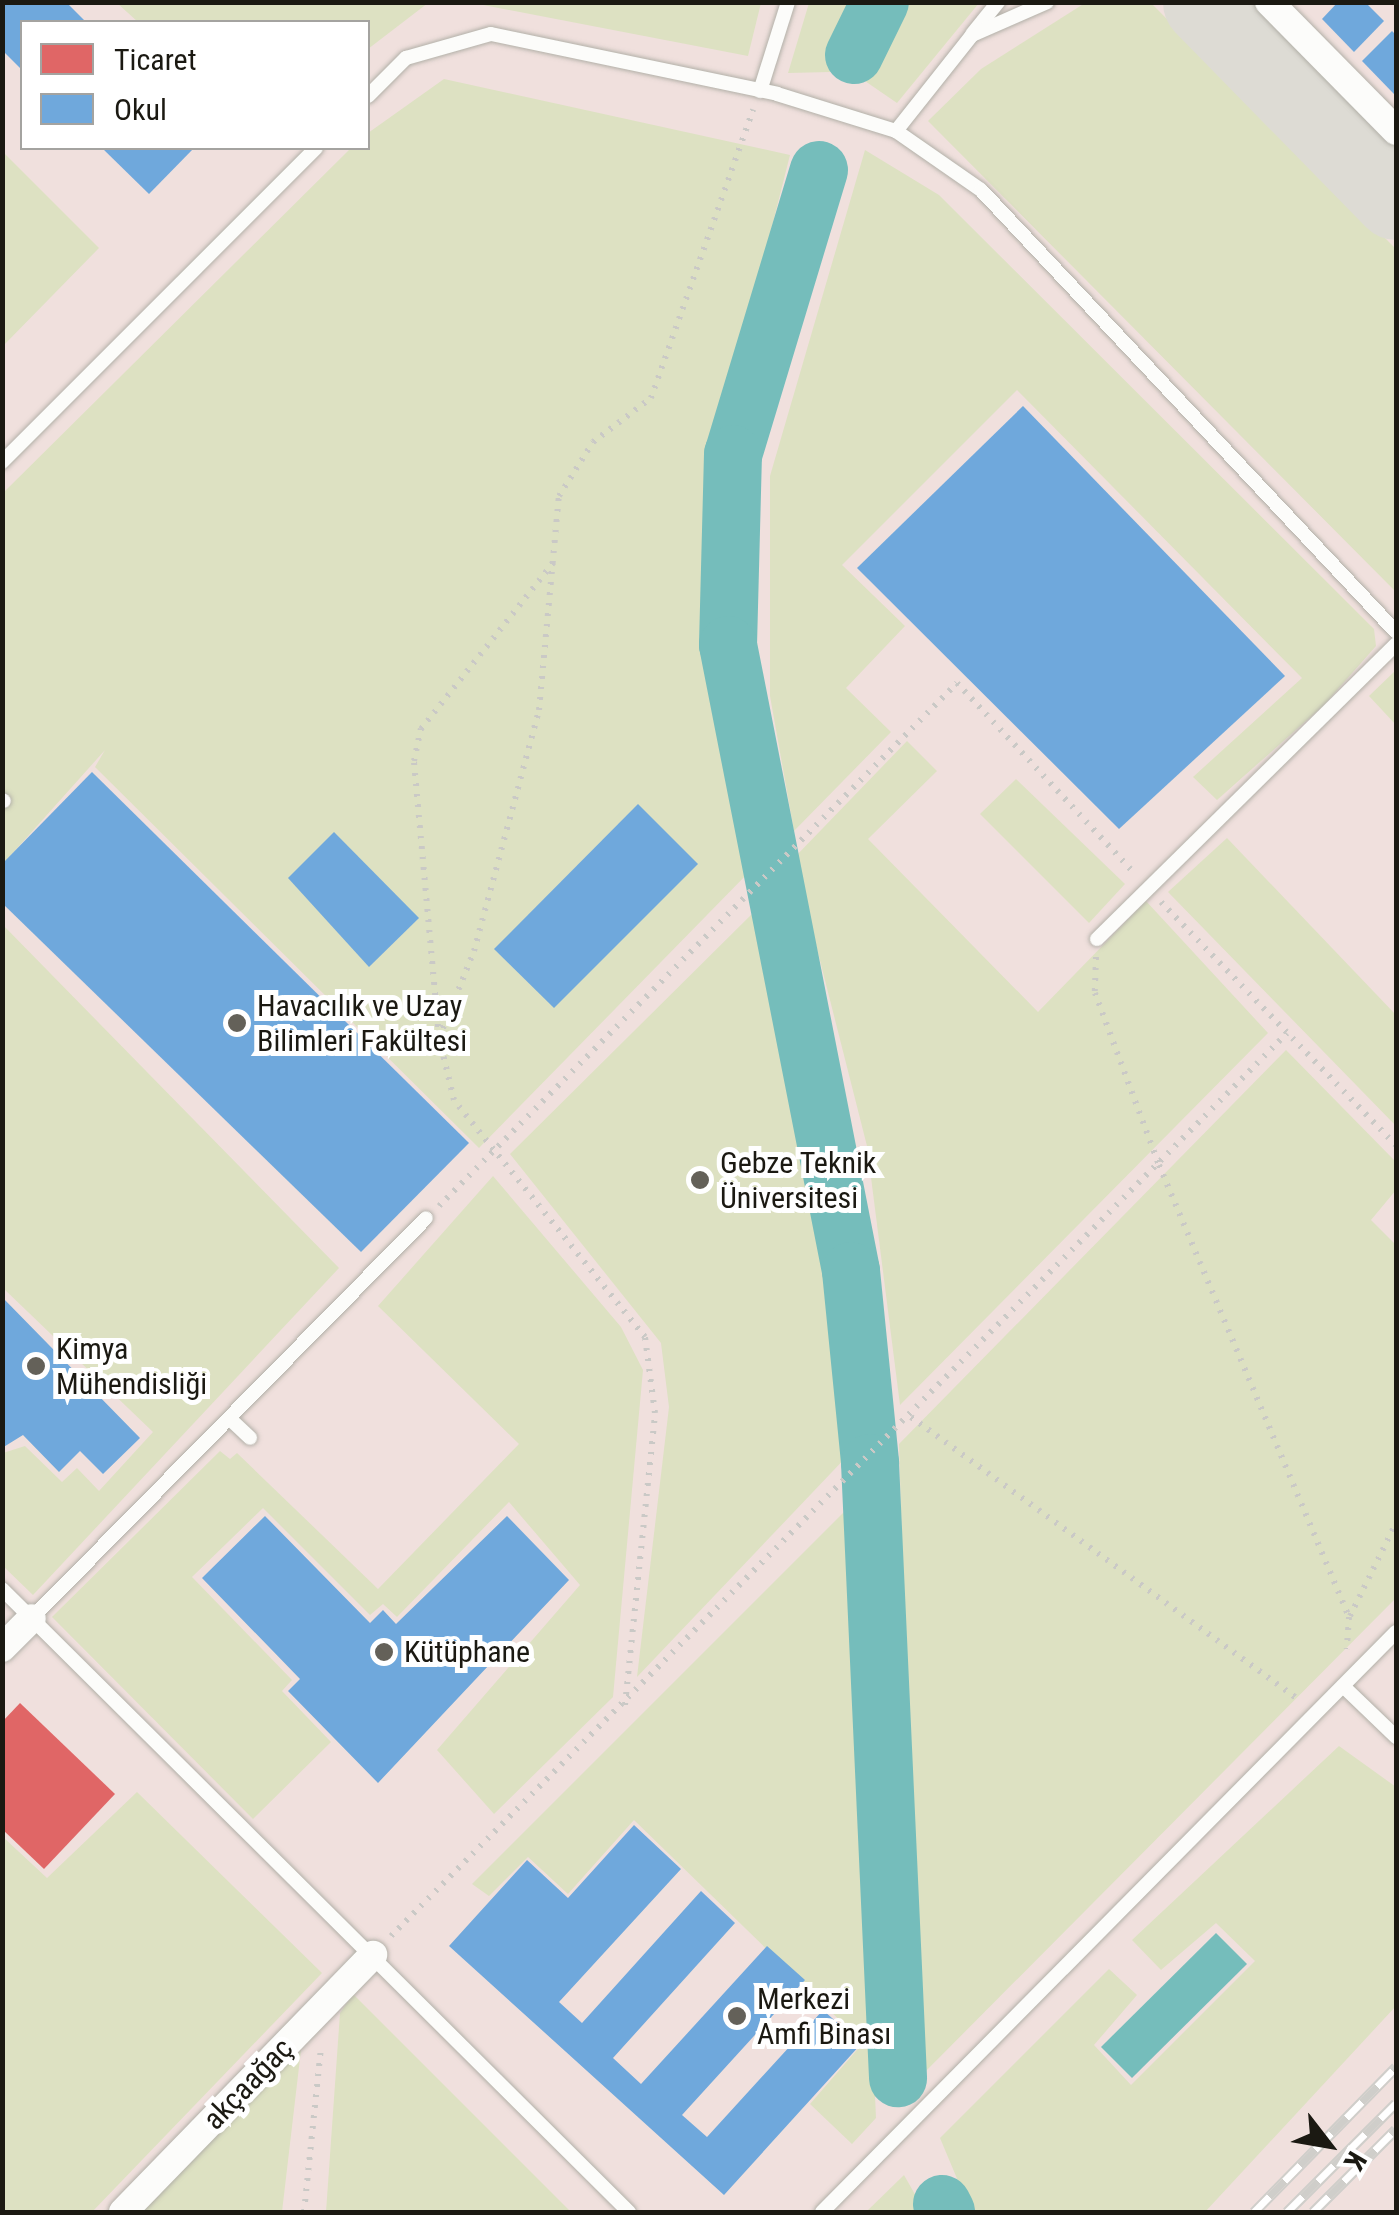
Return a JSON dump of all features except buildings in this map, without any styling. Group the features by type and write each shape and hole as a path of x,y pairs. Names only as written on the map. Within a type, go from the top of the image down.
{"street":[{"path":"1270,2 1396,131"},
{"path":"2,1648 32,1618"},
{"name":"akçaağaç","path":"123,2212 372,1955"}],"lane":[{"path":"760,91 788,2"},
{"path":"896,131 998,2"},
{"path":"972,35 1047,2"},
{"path":"370,94 406,58 491,34 760,91 896,131 981,190 1396,632"},
{"path":"2,462 314,150"},
{"path":"1096,939 1396,644"},
{"path":"32,1618 232,1420 426,1218"},
{"path":"232,1420 250,1438"},
{"path":"2,1589 629,2212"},
{"path":"822,2212 1396,1632"},
{"path":"1344,1686 1396,1737"}],"path":[{"path":"439,1038 474,951 538,710 557,558 559,496 593,442 650,398 760,91"},
{"path":"557,558 421,729 414,761 439,1038 454,1100 491,1152 602,1280 650,1354 655,1413 625,1705"},
{"path":"426,1218 956,683 1396,1144"},
{"path":"1096,939 1095,993 1158,1165 1349,1617"},
{"path":"372,1955 625,1705 1287,1034"},
{"path":"911,1416 1080,1549 1153,1588 1276,1691 1320,1710"},
{"path":"1344,1686 1349,1617 1396,1523"},
{"path":"304,2212 327,2002"}],"shaded area":[{"name":"Gebze Teknik Üniversitesi","path":"3,3 1396,3 1396,2212 3,2212"}],"green space":[{"path":"761,2 748,56 473,3"},
{"path":"117,3 428,3 370,47 370,20 136,20"},
{"path":"809,3 856,3 831,72 788,73"},
{"path":"898,3 979,3 897,103 862,79"},
{"path":"1085,3 1152,4 1396,249 1396,592 928,121 981,69"},
{"path":"444,79 790,155 713,460 717,666 752,869 479,1148 95,767 105,750 3,864 3,493 349,150 370,150 370,132"},
{"path":"865,150 939,195 1374,629 1376,646 1324,705 1217,800 1193,777 1302,678 1017,390 842,565 905,626 846,688 891,732 794,831 770,696 770,476"},
{"path":"3,152 99,248 2,346"},
{"path":"1396,670 1396,725 1369,696"},
{"path":"907,741 937,771 868,839 1038,1012 1146,901 1268,1033 900,1405 867,1146 794,858"},
{"path":"1016,779 1125,884 1089,923 980,814"},
{"path":"1227,838 1396,1015 1396,1126 1168,892"},
{"path":"757,909 833,1271 851,1452 637,1677 669,1407 661,1343 510,1154"},
{"path":"2,924 339,1268 33,1595 3,1566 3,1453 25,1446 62,1482 77,1468 99,1491 153,1432 3,1288"},
{"path":"1286,1050 1396,1162 1396,1190 1371,1220 1396,1245 1396,1598 918,2079 899,1444"},
{"path":"493,1176 621,1327 643,1370 613,1697 494,1814 437,1750 580,1585 509,1502 397,1617 383,1604 370,1615 263,1508 192,1577 292,1680 282,1691 331,1742 253,1819 52,1617 220,1451 230,1459 237,1453 378,1589 519,1444 378,1306"},
{"path":"849,1507 876,2118 852,2144 810,2104 863,2043 634,1820 568,1894 528,1857 489,1896 472,1884"},
{"path":"1339,1746 1396,1787 1396,2006 1205,2212 971,2212 940,2138 1109,1969 1137,1995 1094,2045 1131,2085 1255,1961 1216,1923 1161,1970 1132,1940"},
{"path":"137,1792 322,1973 92,2212 3,2212 3,1837 47,1878"},
{"path":"353,1994 571,2212 326,2212 340,2013"},
{"path":"301,2050 282,2212 141,2212"},
{"path":"904,2175 925,2212 866,2212"}],"water":[{"path":"1216,1933 1247,1964 1132,2078 1101,2047"}],"waterway":[{"path":"854,55 880,2"},
{"path":"819,170 733,454 728,645 851,1271 870,1463 898,2078"},
{"path":"942,2204 946,2212"}],"taxiway":[{"path":"1205,2 1396,197"}],"railway":[{"path":"1254,2212 1396,2067"},
{"path":"1287,2212 1396,2103"},
{"path":"1313,2212 1396,2129"}],"place":[{"name":"Havacılık ve Uzay Bilimleri Fakültesi","path":"237,1023"},
{"name":"Gebze Teknik Üniversitesi","path":"700,1180"},
{"name":"Kimya Mühendisliği","path":"36,1366"},
{"name":"Kütüphane","path":"384,1652"},
{"name":"Merkezi Amfi Binası","path":"737,2016"}]}
